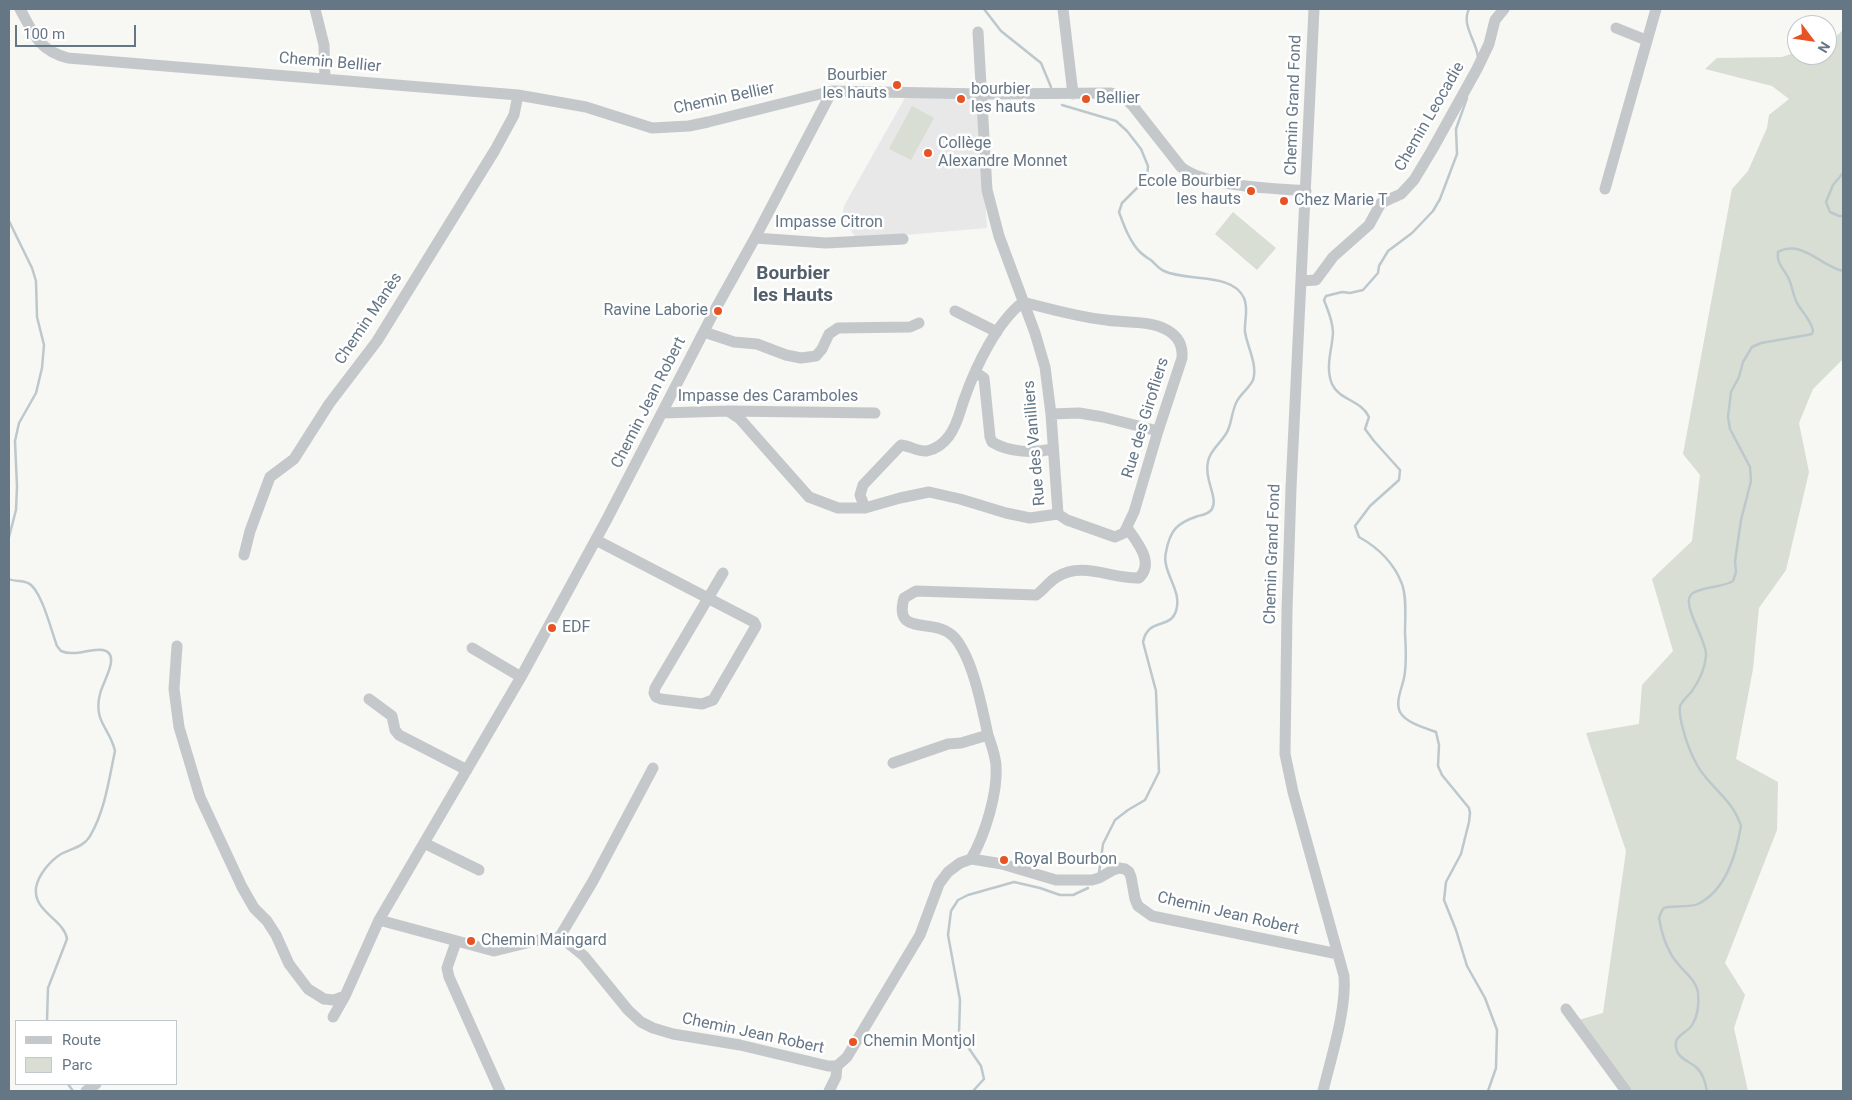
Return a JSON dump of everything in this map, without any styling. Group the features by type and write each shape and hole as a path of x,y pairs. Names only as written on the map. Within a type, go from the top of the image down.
{"street":[{"name":"Chemin Bellier","path":"20,9 38,42 48,51 68,58 518,95 586,107 641,126 657,128 689,126 708,122 832,90 982,94 1111,93 1122,96 1133,106 1181,167 1188,173 1216,181 1306,191"},
{"path":"315,9 324,44 325,79"},
{"path":"1063,9 1073,94"},
{"name":"Chemin Grand Fond","path":"1314,9 1288,592 1285,754 1292,792 1344,976 1345,992 1323,1091"},
{"name":"Chemin Leocadie","path":"1301,282 1316,280 1335,254 1369,225 1381,203 1402,194 1414,180 1477,69 1489,44 1495,20 1504,9"},
{"path":"1605,189 1656,9"},
{"path":"1616,28 1646,40"},
{"name":"Rue des Vanilliers","path":"728,411 740,419 809,497 838,508 865,508 929,492 940,493 982,507 1030,518 1058,514 1051,414 1045,367 1035,333 998,236 987,190 978,32"},
{"name":"Chemin Jean Robert","path":"333,1017 345,996 379,920 468,770 596,540 832,90"},
{"name":"Chemin Manès","path":"244,555 250,531 270,477 288,465 298,454 329,404 377,341 496,150 514,115 518,95"},
{"name":"Impasse Citron","path":"755,238 826,243 903,238"},
{"path":"865,508 860,495 863,485 901,445 927,451 941,444 949,436 956,425 975,372 997,332 1014,309 1023,302"},
{"name":"Rue des Girofliers","path":"1023,302 1074,315 1158,326 1178,338 1183,351 1182,358 1128,529"},
{"path":"955,311 997,332"},
{"path":"704,332 734,342 757,344 786,355 809,358 820,352 829,334 838,328 910,327 919,323"},
{"path":"975,372 984,378 992,442 1015,450 1028,452 1054,449"},
{"name":"Impasse des Caramboles","path":"662,413 728,411 874,413"},
{"path":"1051,414 1079,413 1103,417 1158,432"},
{"path":"972,859 989,818 996,766 994,751 988,735 978,690 965,656 954,637 936,627 909,624 901,610 904,598 916,591 1036,595 1054,578 1070,570 1084,570 1139,578 1143,574 1145,560 1141,547 1128,529 1120,536 1115,537 1067,520 1058,514"},
{"path":"596,540 707,598 754,622 756,626 713,700 702,704 656,697 654,693 655,688 707,598 723,573"},
{"path":"178,646 174,689 179,727 200,797 242,887 254,908 276,935 289,964 308,989 324,1000 334,1000 345,996"},
{"path":"472,648 521,677"},
{"path":"370,699 392,716 395,730 400,735 468,770"},
{"path":"893,762 948,744 961,743 988,735"},
{"path":"379,920 494,951 547,938 558,938 593,881 653,768"},
{"path":"424,843 479,870"},
{"name":"Chemin Jean Robert","path":"558,938 568,943 584,956 628,1010 641,1022 653,1028 673,1034 740,1045 828,1066 837,1066 847,1057 858,1040 920,935 939,884 948,872 972,859 1002,864 1056,880 1092,880 1119,868 1125,870 1131,877 1138,906 1152,916 1338,954"},
{"path":"456,942 447,968 449,977 500,1091"},
{"path":"1566,1009 1626,1091"},
{"path":"829,1091 836,1078 837,1066"}],"shaded area":[{"name":"Collège Alexandre Monnet","path":"906,96 979,100 987,228 857,239 842,218 844,206"}],"green space":[{"path":"1843,30 1843,359 1813,389 1799,423 1809,472 1786,570 1759,608 1753,669 1736,759 1778,782 1777,830 1725,963 1745,995 1734,1028 1748,1091 1620,1091 1571,1022 1603,1013 1626,851 1586,733 1639,724 1642,685 1673,651 1652,579 1692,541 1700,475 1683,454 1732,189 1748,171 1767,128 1769,115 1789,99 1772,86 1705,69 1717,58 1787,55 1787,65 1837,65 1837,36"},
{"path":"912,106 934,118 911,160 889,149"},
{"path":"1233,212 1276,248 1257,270 1215,234"}],"waterway":[{"name":"Ravine Laborie","path":"984,9 1001,31 1041,63 1051,87"},
{"path":"1469,9 1467,15 1468,27 1478,57"},
{"path":"1467,98 1456,129 1457,154 1440,199 1433,211 1412,233 1388,251 1379,266 1378,273 1363,290 1326,296 1324,300 1333,329 1329,365 1332,384 1340,394 1356,403 1365,411 1369,417 1365,429 1400,470 1399,480 1370,506 1355,526 1359,537 1390,563 1399,576 1404,589 1406,661 1399,699 1400,712 1411,722 1436,732 1439,745 1438,766 1442,775 1469,808 1469,822 1461,854 1446,882 1444,900 1467,966 1485,998 1497,1030 1496,1068 1488,1091"},
{"name":"Ravine Laborie","path":"1062,105 1116,121 1127,131 1141,149 1148,166 1147,178 1122,203 1119,212 1133,244 1162,270 1174,274 1219,281 1230,284 1238,290 1245,302 1245,332 1254,368 1253,380 1237,401 1226,434 1209,458 1207,465 1214,499 1212,509 1208,513 1185,521 1176,528 1168,544 1165,559 1166,567 1177,596 1176,611 1169,620 1149,629 1143,642 1156,691 1159,772 1145,800 1115,820 1103,844 1099,873"},
{"path":"1843,173 1833,185 1826,202 1830,212 1843,216"},
{"path":"9,221 32,268 36,281 37,317 44,345 42,368 36,393 19,423 15,441 16,510 9,537"},
{"path":"1707,1091 1700,1072 1682,1058 1677,1051 1677,1039 1690,1027 1696,1017 1698,992 1694,982 1674,959 1669,950 1659,918 1664,908 1698,904 1716,890 1723,881 1733,860 1741,826 1727,800 1697,765 1689,747 1680,715 1680,706 1699,679 1706,656 1703,641 1691,612 1689,597 1703,589 1724,585 1733,581 1736,572 1735,561 1741,520 1751,481 1750,467 1730,429 1728,417 1731,392 1739,377 1743,362 1752,347 1761,343 1812,334 1813,330 1810,323 1797,303 1789,280 1779,262 1778,252 1786,249 1803,251 1843,271"},
{"path":"9,579 26,582 33,587 42,602 57,646 61,651 77,653 103,650 111,657 111,663 101,689 98,704 100,718 115,751 103,806 87,840 53,860 42,873 36,888 36,896 39,903 65,932 67,939 48,988 47,1020"},
{"name":"Ravine Laborie","path":"973,1091 984,1079 981,1066 959,1034 960,1000 948,935 951,911 958,900 968,895 1014,882 1060,895 1073,895 1088,888"},
{"path":"69,1085 73,1091"}],"place":[{"name":"Bourbier les hauts","path":"897,85"},
{"name":"bourbier les hauts","path":"961,99"},
{"name":"Bellier","path":"1086,99"},
{"name":"Collège Alexandre Monnet","path":"928,153"},
{"name":"Ecole Bourbier les hauts","path":"1251,191"},
{"name":"Chez Marie T","path":"1284,201"},
{"name":"Ravine Laborie","path":"718,311"},
{"name":"EDF","path":"552,628"},
{"name":"Royal Bourbon","path":"1004,860"},
{"name":"Chemin Maingard","path":"471,941"},
{"name":"Chemin Montjol","path":"853,1042"}],"district":[{"name":"Bourbier les Hauts","path":"793,285"}]}
